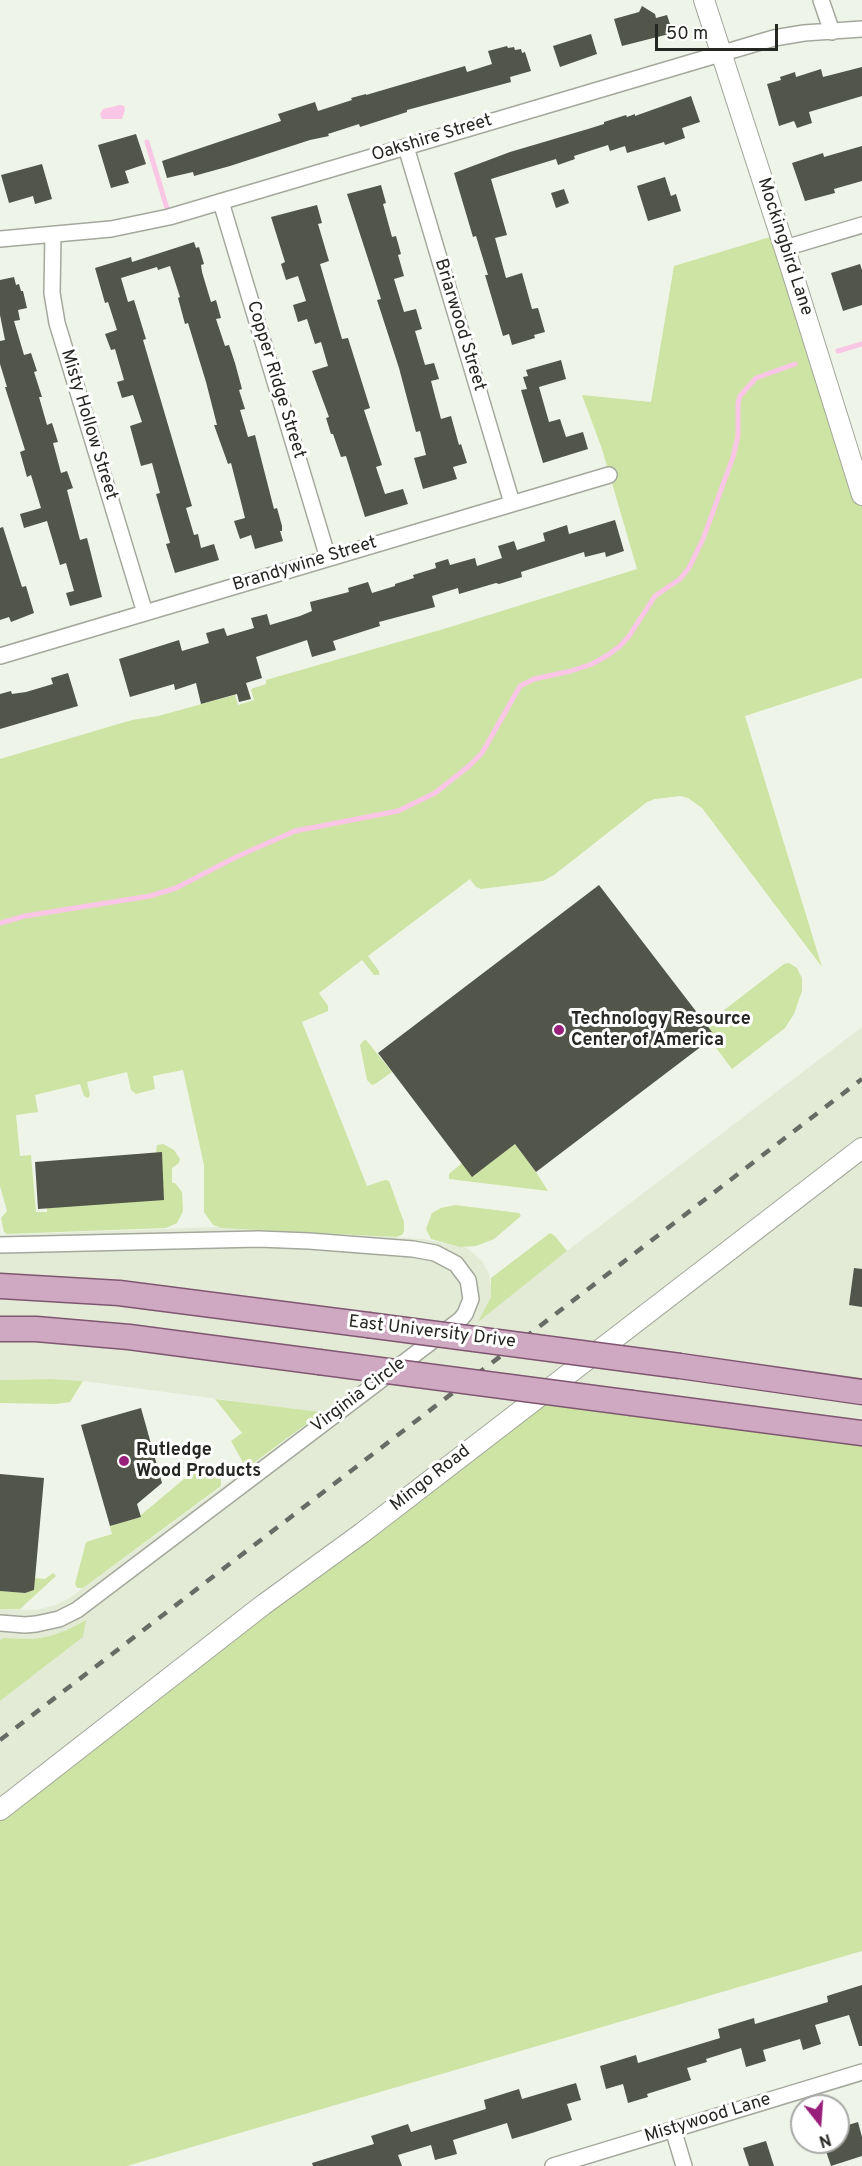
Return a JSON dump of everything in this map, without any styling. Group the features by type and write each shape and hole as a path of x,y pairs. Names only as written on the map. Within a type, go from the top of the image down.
{"main road":[{"name":"East University Drive","path":"0,1286 118,1293 862,1392"},
{"path":"0,1329 36,1329 129,1337 862,1433"}],"street":[{"name":"Mockingbird Lane","path":"704,0 862,495"},
{"path":"821,0 832,32"},
{"name":"Oakshire Street","path":"0,239 131,225 221,202 783,36 862,28"},
{"name":"Briarwood Street","path":"406,147 512,503"},
{"name":"Copper Ridge Street","path":"221,202 328,558"},
{"path":"785,248 862,225"},
{"name":"Misty Hollow Street","path":"53,234 52,293 57,323 145,613"},
{"name":"Brandywine Street","path":"0,656 609,475"},
{"name":"Mingo Road","path":"0,1810 263,1605 362,1533 862,1148"},
{"name":"Virginia Circle","path":"0,1245 259,1239 413,1249 435,1253 456,1264 468,1280 471,1299 465,1314 459,1320 77,1610 58,1618 25,1626 0,1623"},
{"name":"Mistywood Lane","path":"553,2166 862,2072"},
{"path":"673,2129 684,2166"}],"shaded area":[{"path":"124,106 125,110 122,119 102,119 100,114 103,109"},
{"path":"862,1027 862,1433 0,1810 0,1701 83,1637 85,1620 50,1636 0,1640 0,1609 37,1610 68,1599 323,1413 83,1381 0,1380 0,1235 218,1227 424,1239 467,1248 482,1261 489,1274 492,1291 481,1319"}],"green space":[{"path":"780,234 862,495 862,678 745,716 822,967 702,808 688,798 680,796 655,799 647,802 554,875 543,881 481,889 476,887 470,879 368,956 379,971 379,975 374,975 362,960 319,993 328,1006 328,1011 302,1022 367,1186 385,1180 389,1181 404,1222 402,1235 396,1237 222,1228 213,1225 204,1212 204,1165 183,1070 153,1076 155,1089 136,1094 131,1090 127,1072 87,1082 90,1095 88,1098 84,1096 80,1084 35,1095 38,1112 16,1115 20,1156 31,1155 36,1212 47,1212 47,1208 156,1153 157,1145 163,1144 174,1150 180,1159 179,1163 172,1168 172,1183 175,1183 182,1192 183,1211 177,1223 166,1228 7,1234 4,1232 1,1218 7,1211 0,1186 0,759 132,720 158,716 235,695 238,705 254,700 251,689 266,684 266,680 447,628 637,569 602,449 582,395 651,402 674,266"},
{"path":"789,963 797,968 802,978 802,991 794,1014 785,1028 732,1069 710,1040 706,1024 784,964"},
{"path":"366,1040 392,1072 372,1085 367,1080 360,1045"},
{"path":"515,1144 548,1191 449,1179 449,1174 462,1163 473,1176"},
{"path":"455,1205 519,1213 521,1216 494,1239 476,1246 460,1247 431,1239 426,1229 432,1213"},
{"path":"550,1233 567,1251 478,1322 491,1297 491,1278"},
{"path":"0,1380 83,1381 70,1402 57,1404 0,1403"},
{"path":"546,1390 862,1433 862,1951 127,2166 0,2166 0,1810"},
{"path":"215,1399 323,1412 252,1464 247,1465 244,1464 231,1441 242,1433"},
{"path":"210,1464 218,1466 221,1470 221,1486 83,1588 77,1588 75,1584 86,1542 112,1534 110,1526 141,1517 196,1469"},
{"path":"53,1573 56,1576 20,1609 0,1609 0,1591 25,1593 34,1590 35,1578 45,1579"},
{"path":"86,1620 83,1637 0,1701 0,1640 50,1636"}],"building":[{"path":"642,6 655,14 656,18 667,15 673,33 622,46 614,19 639,12"},
{"path":"591,34 597,54 560,67 553,46"},
{"path":"507,46 508,48 514,47 515,50 521,49 522,53 525,52 531,71 510,77 511,82 407,110 407,112 360,127 359,124 328,134 329,136 230,166 194,176 193,172 167,178 162,161 281,121 278,114 315,102 318,111 352,100 351,98 465,66 467,72 492,64 488,51"},
{"path":"862,67 862,96 809,112 812,123 797,128 794,121 779,126 767,84 781,80 780,77 795,72 796,77 821,69 823,77"},
{"path":"691,96 700,122 682,128 685,138 627,153 625,146 610,151 608,145 574,156 575,159 558,165 556,159 491,179 507,235 495,238 506,278 522,273 532,309 538,308 545,332 534,335 535,338 512,345 509,334 503,336 485,275 488,275 476,236 473,237 454,173 510,152 604,124 604,122 626,115 627,117 635,114 635,116"},
{"path":"136,134 146,164 125,171 129,183 111,188 98,145"},
{"path":"862,146 862,181 834,189 835,193 805,201 792,163 823,153 824,157"},
{"path":"42,164 52,199 35,204 33,196 9,203 1,175"},
{"path":"665,177 671,196 676,194 681,211 648,221 637,186"},
{"path":"381,185 386,203 383,204 392,237 396,236 401,254 398,255 404,276 394,279 404,312 416,309 422,329 415,331 425,365 434,363 439,379 431,381 441,419 451,416 467,463 453,467 457,479 423,489 414,458 426,455 420,431 416,432 399,368 377,300 381,299 347,194"},
{"path":"564,189 569,203 556,208 551,193"},
{"path":"317,205 322,223 318,224 329,261 320,264 342,339 348,338 370,408 364,410 382,465 376,467 385,494 403,489 408,504 365,517 346,456 341,457 333,434 331,434 326,418 329,417 312,371 328,366 321,342 315,344 307,319 298,322 293,305 306,301 298,276 286,280 281,264 285,262 271,217"},
{"path":"194,242 196,248 199,247 204,264 201,265 202,272 211,302 216,300 221,318 216,319 225,346 229,345 235,363 242,389 239,390 245,409 240,410 248,437 255,435 274,509 277,508 282,526 282,531 280,531 283,541 255,549 251,535 240,539 234,521 245,518 231,463 228,464 214,425 217,425 206,382 188,323 185,324 178,298 180,297 170,266 158,270 157,267 121,278 128,302 134,300 146,339 143,340 192,506 186,508 194,535 198,534 201,548 214,544 219,560 175,573 166,544 170,543 156,494 160,493 152,463 141,466 130,426 142,422 133,395 122,398 117,382 124,380 115,349 111,350 105,334 117,330 108,302 105,303 95,268 131,257 132,262"},
{"path":"860,264 862,305 843,311 831,273"},
{"path":"14,277 16,285 19,284 23,291 27,308 18,310 20,320 14,321 24,355 31,353 37,371 34,372 42,397 39,397 47,425 52,423 58,442 53,443 61,473 67,471 73,488 67,490 80,540 87,538 102,597 70,606 66,593 74,591 66,563 60,565 47,521 24,528 20,514 41,508 31,475 27,477 20,452 25,450 0,364 0,341 5,340 0,315 0,280"},
{"path":"561,360 566,379 539,387 549,422 560,419 566,437 583,432 588,449 543,463 521,390 527,389 523,377 528,376 526,370"},
{"path":"615,520 624,551 606,557 605,552 585,557 584,552 521,572 522,577 499,584 459,594 458,588 432,596 435,607 379,622 380,626 333,641 336,650 312,657 307,640 256,657 262,678 246,683 251,699 239,702 237,694 201,704 196,683 175,690 174,684 130,697 119,659 179,640 182,651 209,643 206,633 224,628 227,636 254,628 251,618 267,614 270,625 300,616 312,611 310,602 349,592 348,588 368,582 372,593 414,578 413,575 436,568 435,563 448,559 450,565 475,558 477,566 502,558 498,546 514,541 517,550 545,541 543,533 567,525 569,534"},
{"path":"3,527 22,587 26,586 34,613 11,622 9,617 0,620 0,528"},
{"path":"68,673 78,706 0,729 0,694 11,691 12,694 26,692 53,684 51,678"},
{"name":"Technology Resource Center of America","path":"599,885 715,1036 536,1172 515,1144 472,1177 378,1053"},
{"path":"162,1152 164,1200 38,1209 35,1162"},
{"path":"854,1268 862,1269 862,1307 849,1305"},
{"name":"Rutledge Wood Products","path":"141,1408 162,1483 137,1504 141,1517 110,1526 81,1425"},
{"path":"0,1474 44,1478 34,1590 25,1593 0,1591"},
{"path":"862,1985 862,2046 859,2046 849,2015 815,2025 821,2044 803,2050 800,2039 763,2050 766,2061 746,2067 741,2048 706,2059 707,2062 687,2068 691,2080 647,2094 648,2097 628,2103 623,2084 606,2089 600,2066 636,2055 638,2063 720,2038 718,2029 754,2018 755,2024 828,2002 827,1996"},
{"path":"576,2083 581,2100 567,2104 572,2120 532,2133 512,2139 507,2123 453,2140 457,2154 435,2160 431,2145 398,2155 402,2166 313,2166 312,2163 374,2144 371,2136 408,2124 411,2132 486,2109 484,2100 519,2089 522,2099"},
{"path":"858,2122 862,2137 862,2156 831,2166 827,2154 850,2154 850,2124"},
{"path":"766,2141 774,2166 749,2166 743,2148"}],"waterway":[{"path":"147,142 169,215"},
{"path":"838,351 862,344"},
{"path":"0,923 25,916 150,896 176,888 236,857 295,831 398,811 435,793 482,753 520,686 534,679 592,664 608,655 629,636 655,596 680,579 689,568 703,539 733,457 738,436 740,396 756,378 795,364"}],"railway":[{"path":"0,1740 862,1079"}],"place":[{"name":"Technology Resource Center of America","path":"559,1030"},
{"name":"Rutledge Wood Products","path":"124,1461"}]}
